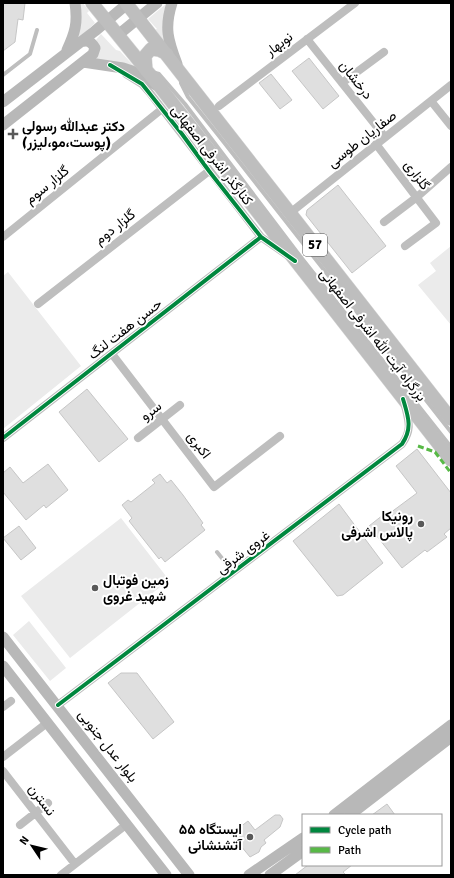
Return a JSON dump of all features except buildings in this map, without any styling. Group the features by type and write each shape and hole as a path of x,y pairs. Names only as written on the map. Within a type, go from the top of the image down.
{"highway":[{"name":"بزرگراه آیت الله اشرفی اصفهانی","path":"92,3 160,87 451,460"},
{"name":"57","path":"126,3 451,419"},
{"path":"146,70 145,56 151,49 159,50 166,54"}],"main road":[{"path":"66,52 73,38 77,20 75,3"},
{"path":"3,102 107,21 126,3"},
{"path":"118,35 157,3"},
{"path":"172,3 168,20 168,37 179,70"},
{"path":"3,125 93,54 95,48 92,43 88,40 80,42"},
{"path":"83,62 132,71 160,87"},
{"name":"بلوار عدل جنوبی","path":"3,637 58,705 189,875"},
{"path":"3,666 127,824 162,873"},
{"path":"351,814 451,725"},
{"path":"335,814 451,737"},
{"path":"248,875 302,844"},
{"path":"270,875 302,844"}],"street":[{"name":"نوبهار","path":"219,106 355,3"},
{"name":"درخشان","path":"308,39 385,137"},
{"path":"342,83 384,52"},
{"name":"کنارگذر اشرفی اصفهانی","path":"110,66 142,84 261,237 295,261"},
{"name":"صفاریان طوسی","path":"290,212 451,85"},
{"path":"431,101 451,126"},
{"name":"گلزار سوم","path":"3,237 162,109"},
{"name":"گلزاری","path":"376,144 436,223 405,246"},
{"path":"384,222 417,197 451,167"},
{"name":"گلزار دوم","path":"38,304 209,171"},
{"name":"حسن هفت لنگ","path":"3,438 261,237"},
{"name":"اکبری","path":"112,354 214,487 280,436"},
{"name":"غروی شرقی","path":"58,705 402,444 408,435 410,428 403,398"},
{"name":"سرو","path":"138,438 180,405"},
{"path":"3,707 11,701"},
{"path":"3,757 47,723"},
{"name":"نسترن","path":"3,770 75,864"},
{"path":"20,825 48,803"},
{"path":"61,875 127,824"}],"lane":[{"path":"3,75 30,54 37,30"},
{"path":"166,54 188,97 451,432"},
{"path":"146,70 159,74 185,104 300,256 451,447"},
{"path":"217,552 233,573"}],"shaded area":[{"path":"78,3 83,3 89,11 87,13 95,23 76,41"},
{"path":"167,3 170,51 154,30 157,29 148,19"},
{"path":"101,34 116,50 120,51 142,75 96,60 99,46 96,40"},
{"path":"451,246 451,325 418,285 436,271 430,263"},
{"path":"8,272 81,366 3,429 3,276"},
{"name":"زمین فوتبال شهید غروی","path":"121,518 169,580 70,658 21,596"},
{"path":"29,621 66,668 50,681 13,635"}],"marked path":[{"path":"418,446 435,452 451,473"}],"cycle path":[{"path":"110,65 142,84 261,237 295,261"},
{"path":"3,438 261,237"},
{"path":"58,705 402,444 408,433 408,416 403,399"}],"place":[{"name":"دکتر عبدالله رسولی (پوست،مو،لیزر)","path":"13,134"},
{"name":"رونیکا پالاس اشرفی","path":"421,524"},
{"name":"زمین فوتبال شهید غروی","path":"95,588"},
{"name":"ایستگاه ۵۵ آتشنشانی","path":"250,837"}]}
